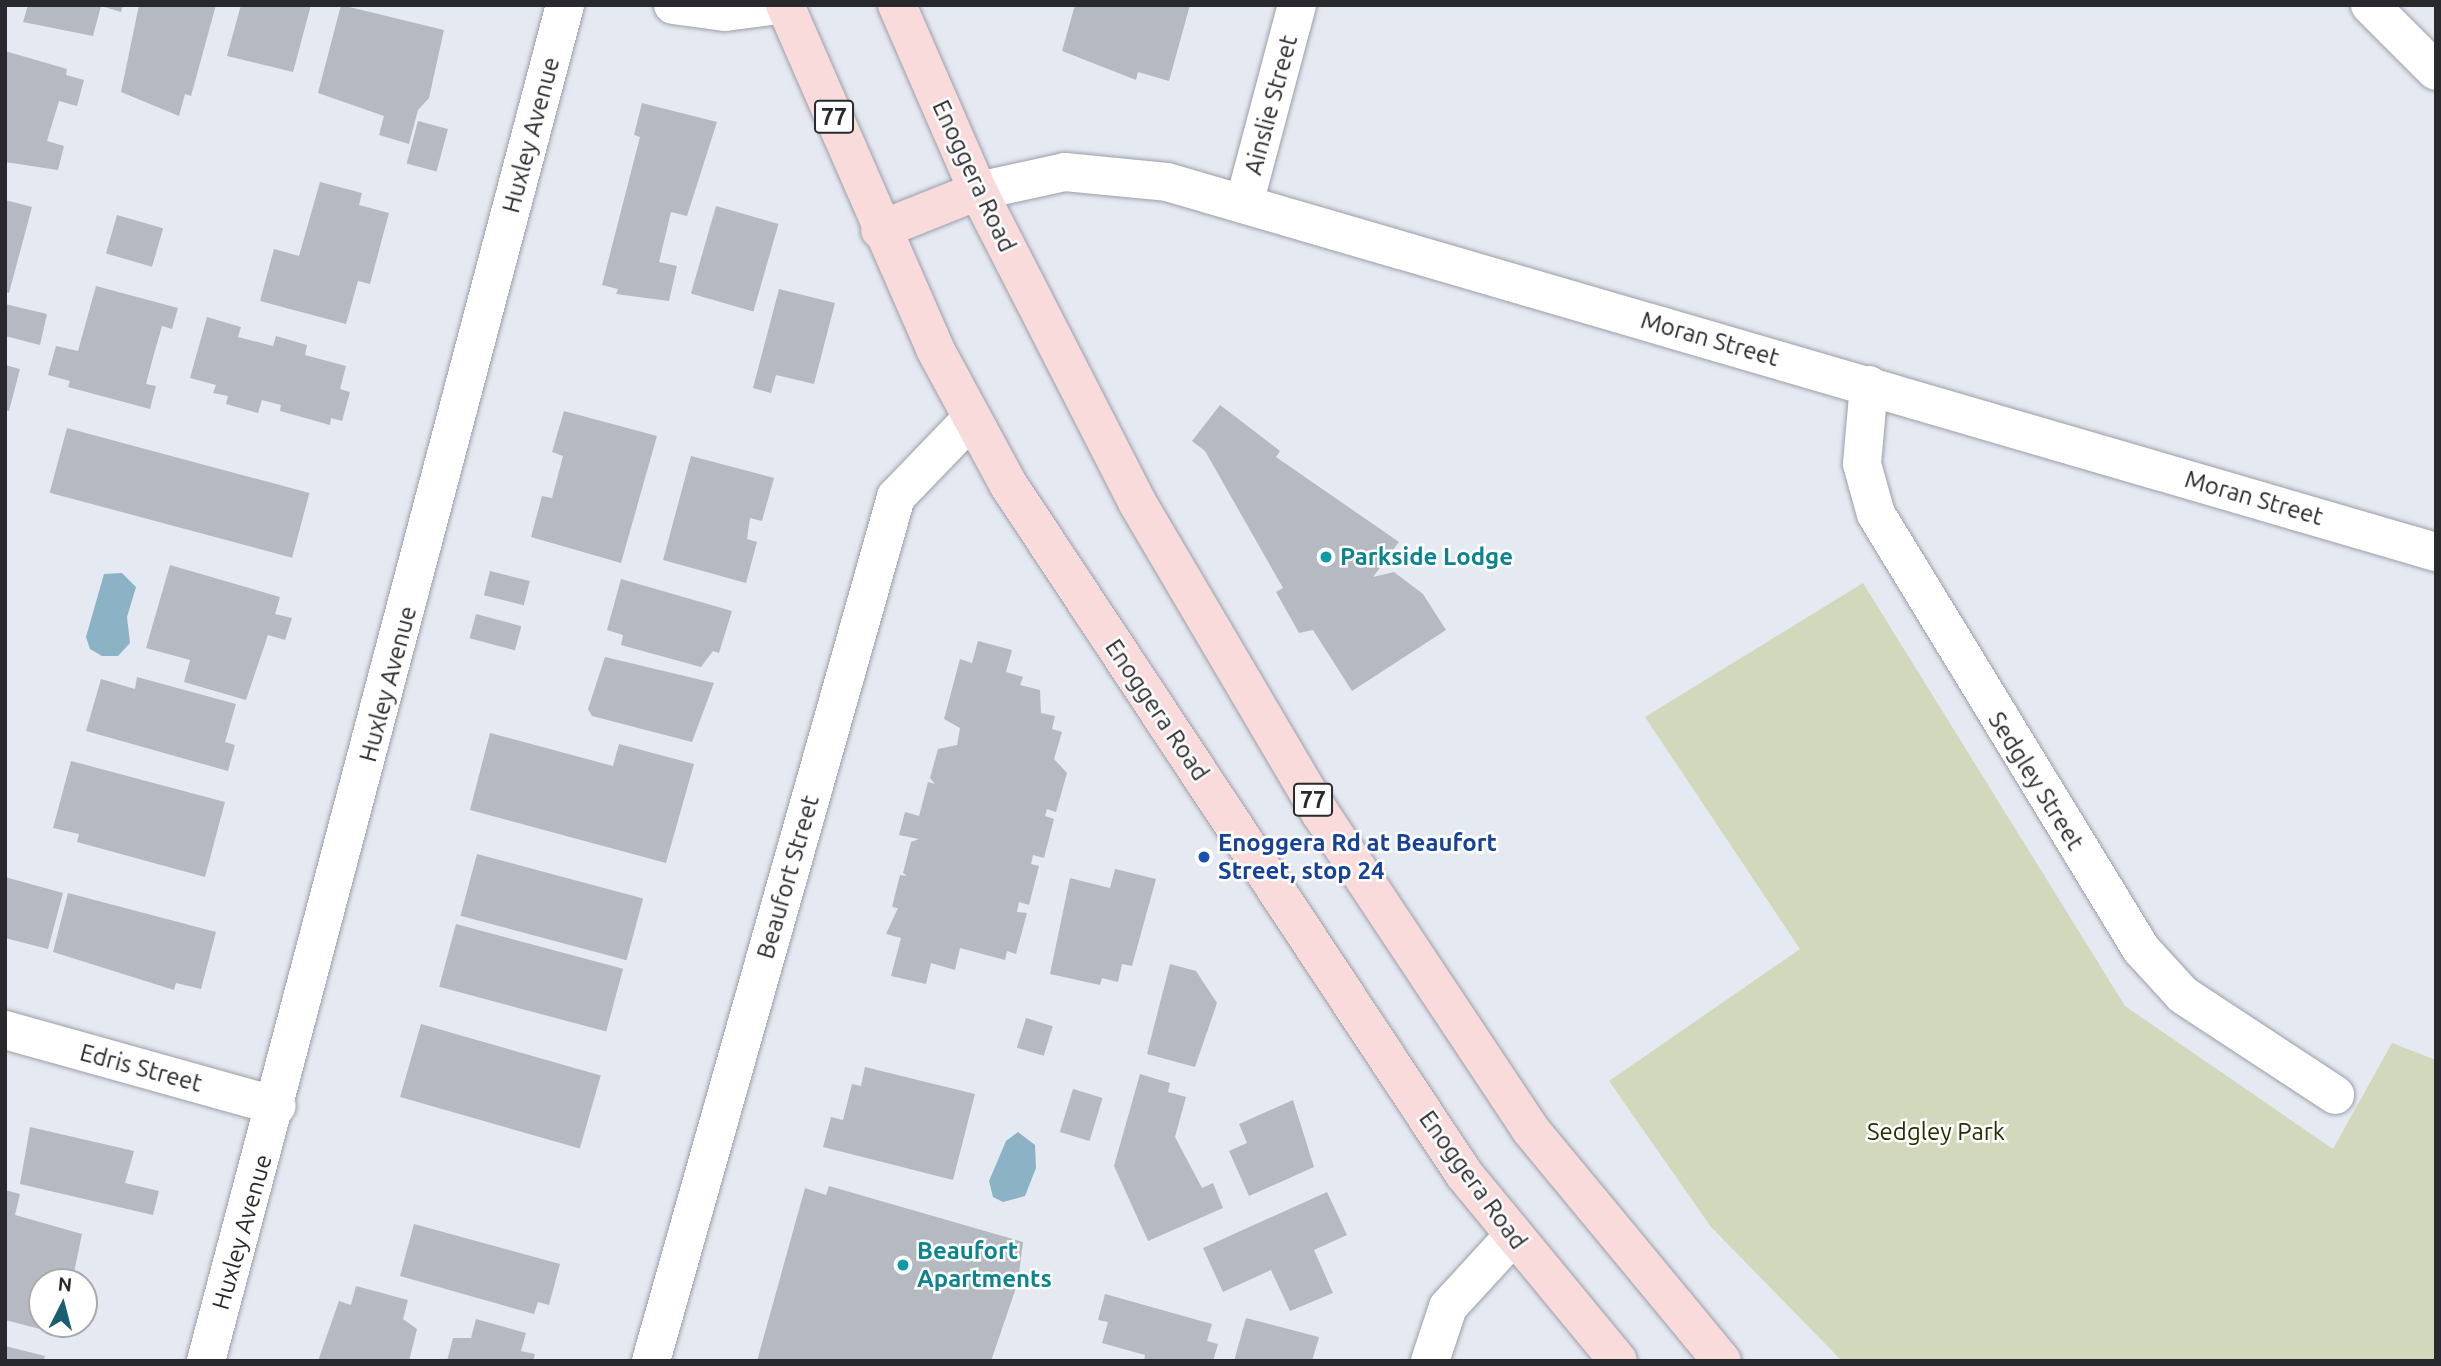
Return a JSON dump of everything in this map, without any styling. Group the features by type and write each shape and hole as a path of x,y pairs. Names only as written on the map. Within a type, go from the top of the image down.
{"main road":[{"name":"Enoggera Road","path":"785,5 880,230 970,420 1048,548 1382,1052 1513,1236 1618,1361"},
{"name":"Enoggera Road","path":"897,5 978,191 1137,502 1321,814 1530,1129 1722,1361"},
{"path":"880,230 978,191"}],"street":[{"name":"Huxley Avenue","path":"206,1361 278,1106 565,5"},
{"path":"673,5 726,12 778,5"},
{"name":"Ainslie Street","path":"1244,204 1297,5"},
{"path":"2370,5 2436,71"},
{"name":"Moran Street","path":"978,191 1044,174 1098,171 1244,204 2436,552"},
{"name":"Sedgley Street","path":"1869,385 1862,464 1876,514 2141,949 2183,995 2335,1095"},
{"name":"Beaufort Street","path":"651,1361 896,497 970,420"},
{"name":"Edris Street","path":"5,1030 278,1106"},
{"path":"1430,1361 1448,1307 1513,1236"}],"green space":[{"name":"Sedgley Park","path":"1863,583 2125,1006 2333,1149 2392,1043 2436,1060 2436,1361 1842,1361 1711,1227 1609,1081 1800,949 1645,717"}],"water":[{"path":"122,573 136,587 127,617 130,643 118,656 102,656 90,649 86,637 104,574"},
{"path":"1018,1132 1035,1145 1036,1168 1025,1196 1003,1202 993,1197 989,1181 1006,1141"}],"building":[{"path":"28,5 123,5 121,12 101,6 93,36 23,22"},
{"path":"139,5 216,5 191,96 185,94 179,116 121,92"},
{"path":"241,5 311,5 293,72 227,56"},
{"path":"341,5 444,30 429,98 418,110 409,144 379,135 384,116 318,93"},
{"path":"1075,5 1190,5 1169,81 1138,72 1136,80 1062,51"},
{"path":"5,51 67,69 66,75 84,80 77,106 59,101 47,141 64,146 58,170 5,162"},
{"path":"642,103 717,122 687,216 671,212 659,262 677,266 669,301 616,294 618,289 602,285 640,137 634,135"},
{"path":"418,121 448,129 437,172 407,164"},
{"path":"320,182 362,193 359,205 389,213 370,284 358,281 346,324 260,301 274,249 299,256"},
{"path":"5,200 32,207 9,293 5,292"},
{"path":"716,206 778,224 753,311 691,293"},
{"path":"117,215 163,228 152,267 106,253"},
{"path":"96,286 178,308 172,329 162,326 154,354 146,384 156,386 150,409 68,387 70,381 48,375 56,346 78,351"},
{"path":"779,289 835,303 814,384 776,375 771,393 753,388"},
{"path":"5,304 47,314 40,345 5,336"},
{"path":"207,317 241,327 238,337 273,346 276,336 307,345 305,355 346,366 340,389 350,392 342,421 331,418 330,425 280,411 281,405 262,400 258,413 226,404 228,396 213,393 216,385 190,378"},
{"path":"5,365 20,369 9,411 5,410"},
{"name":"Parkside Lodge","path":"1220,405 1280,451 1276,457 1399,542 1373,577 1394,572 1423,594 1446,630 1352,691 1313,630 1299,633 1276,592 1283,588 1205,451 1192,441"},
{"path":"564,411 657,436 621,563 531,537 542,496 552,498 563,456 552,452"},
{"path":"67,428 309,493 292,558 50,493"},
{"path":"691,456 774,478 762,521 750,518 747,539 757,542 746,583 663,560"},
{"path":"170,565 280,597 275,614 292,618 285,640 268,635 246,700 184,682 190,660 146,648"},
{"path":"490,571 530,581 524,605 484,595"},
{"path":"621,579 732,611 719,653 713,651 701,667 621,645 623,635 607,630"},
{"path":"476,614 521,626 515,650 470,638"},
{"path":"978,641 1012,650 1006,672 1023,677 1020,685 1040,690 1041,713 1055,716 1052,729 1062,732 1054,759 1067,773 1056,812 1047,809 1045,816 1054,819 1044,858 1033,855 1031,864 1039,866 1029,905 1019,902 1017,912 1027,913 1016,954 1007,951 1005,960 960,948 955,970 931,963 926,984 891,976 901,938 886,934 898,908 892,907 900,875 907,876 903,873 911,842 919,839 899,835 905,812 919,816 928,782 935,784 930,778 938,749 957,745 960,728 944,719 960,659 972,663"},
{"path":"605,657 714,683 692,742 592,716 588,709"},
{"path":"137,677 236,704 225,742 235,745 228,771 86,731 101,679 135,689"},
{"path":"490,733 613,766 619,744 694,764 666,863 470,810"},
{"path":"71,761 225,802 205,877 77,842 79,834 53,828"},
{"path":"477,854 643,899 627,960 460,916"},
{"path":"1115,869 1156,879 1132,966 1122,964 1118,982 1102,978 1100,985 1050,974 1070,878 1110,888"},
{"path":"5,877 63,893 48,949 5,938"},
{"path":"68,893 216,932 201,989 176,983 174,990 53,952"},
{"path":"456,924 623,969 606,1032 439,987"},
{"path":"1170,964 1196,971 1217,1003 1195,1067 1147,1054"},
{"path":"1026,1018 1053,1026 1044,1056 1017,1048"},
{"path":"421,1024 601,1076 580,1149 400,1097"},
{"path":"865,1067 975,1094 953,1180 823,1147 831,1117 843,1120 852,1084 861,1086"},
{"path":"1140,1074 1170,1083 1168,1092 1186,1097 1175,1137 1202,1188 1213,1183 1223,1208 1148,1241 1114,1166"},
{"path":"1073,1089 1103,1098 1089,1141 1060,1132"},
{"path":"1293,1100 1314,1167 1249,1196 1229,1151 1247,1143 1239,1124"},
{"path":"30,1127 134,1151 125,1183 159,1191 153,1215 20,1184"},
{"name":"Beaufort Apartments","path":"829,1186 1023,1242 1018,1282 991,1361 757,1361 805,1188 826,1195"},
{"path":"5,1190 20,1194 15,1215 82,1234 75,1268 28,1268 28,1326 5,1320"},
{"path":"1327,1192 1347,1235 1314,1250 1333,1293 1290,1311 1271,1270 1223,1292 1203,1248"},
{"path":"414,1224 560,1264 549,1305 538,1302 534,1314 400,1276"},
{"path":"356,1286 408,1300 403,1319 417,1329 409,1361 318,1361 339,1301 351,1305"},
{"path":"1105,1294 1212,1324 1207,1341 1218,1344 1213,1361 1144,1361 1145,1355 1102,1343 1108,1322 1098,1320"},
{"path":"1246,1318 1319,1337 1312,1361 1234,1361"},
{"path":"476,1319 526,1333 521,1351 535,1354 533,1361 447,1361 453,1338 471,1338"},
{"path":"5,1346 45,1356 43,1361 5,1361"}],"place":[{"name":"Parkside Lodge","path":"1326,557"},
{"name":"Enoggera Rd at Beaufort Street, stop 24","path":"1204,857"},
{"name":"Beaufort Apartments","path":"903,1265"}]}
